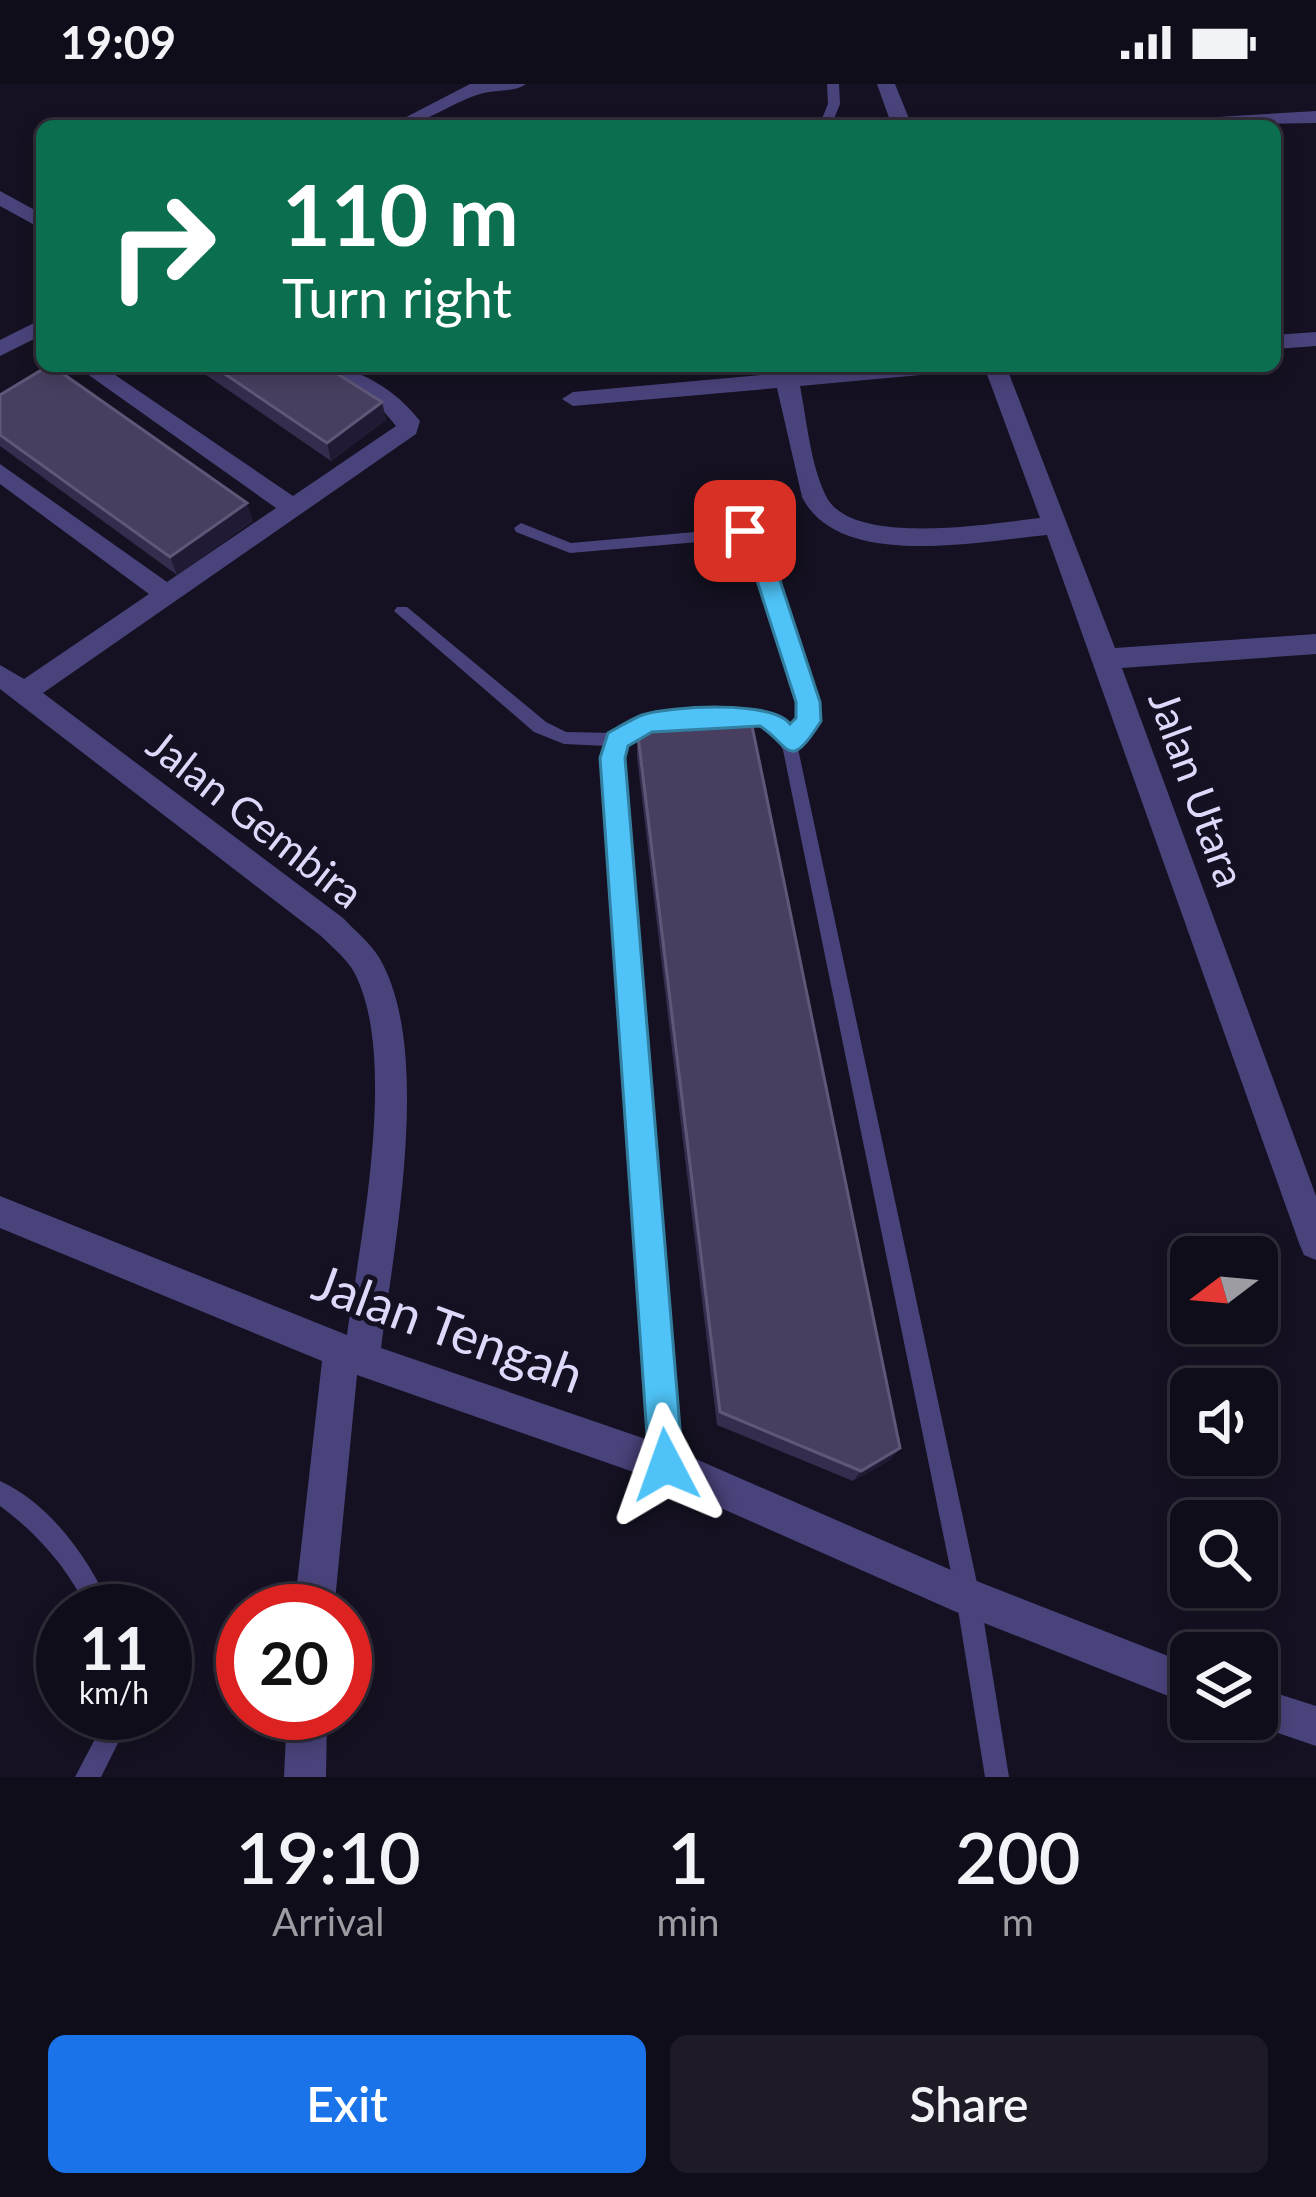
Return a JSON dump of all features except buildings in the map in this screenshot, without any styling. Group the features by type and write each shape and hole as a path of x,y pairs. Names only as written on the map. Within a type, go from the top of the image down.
{"street":[{"path":"410,120 475,86 517,84"},
{"path":"886,84 900,120"},
{"path":"1266,120 1316,117"},
{"path":"0,196 36,219"},
{"path":"0,349 36,332"},
{"path":"1281,342 1316,339"},
{"path":"96,372 292,507"},
{"path":"12,684 165,593 408,429 408,421 389,403 340,372"},
{"path":"573,399 876,372"},
{"name":"Jalan Utara","path":"997,372 1316,1243"},
{"path":"787,380 816,502 849,529 879,536 1056,525"},
{"path":"0,472 165,593"},
{"path":"1106,659 1316,644"},
{"name":"Jalan Gembira","path":"12,684 332,927 370,970 387,1030 390,1096 318,1584"},
{"name":"Jalan Tengah","path":"0,1212 351,1355 666,1465 968,1598 1170,1677"},
{"path":"1278,1714 1316,1726"},
{"path":"305,1777 306,1740"}],"lane":[{"path":"827,120 834,104 833,84"},
{"path":"521,528 555,544 600,549 751,532 808,702 808,721 789,742"},
{"path":"402,611 540,727 564,737 616,740 648,723 761,716 775,722 789,742 968,1598 998,1777"},
{"path":"616,740 612,758 666,1465"},
{"path":"0,1492 22,1506 87,1584"},
{"path":"87,1777 107,1740"}],"route":[{"path":"666,1465 612,758 616,740 648,723 761,716 775,722 789,742 802,732 808,721 808,702 754,535 745,531"}]}
